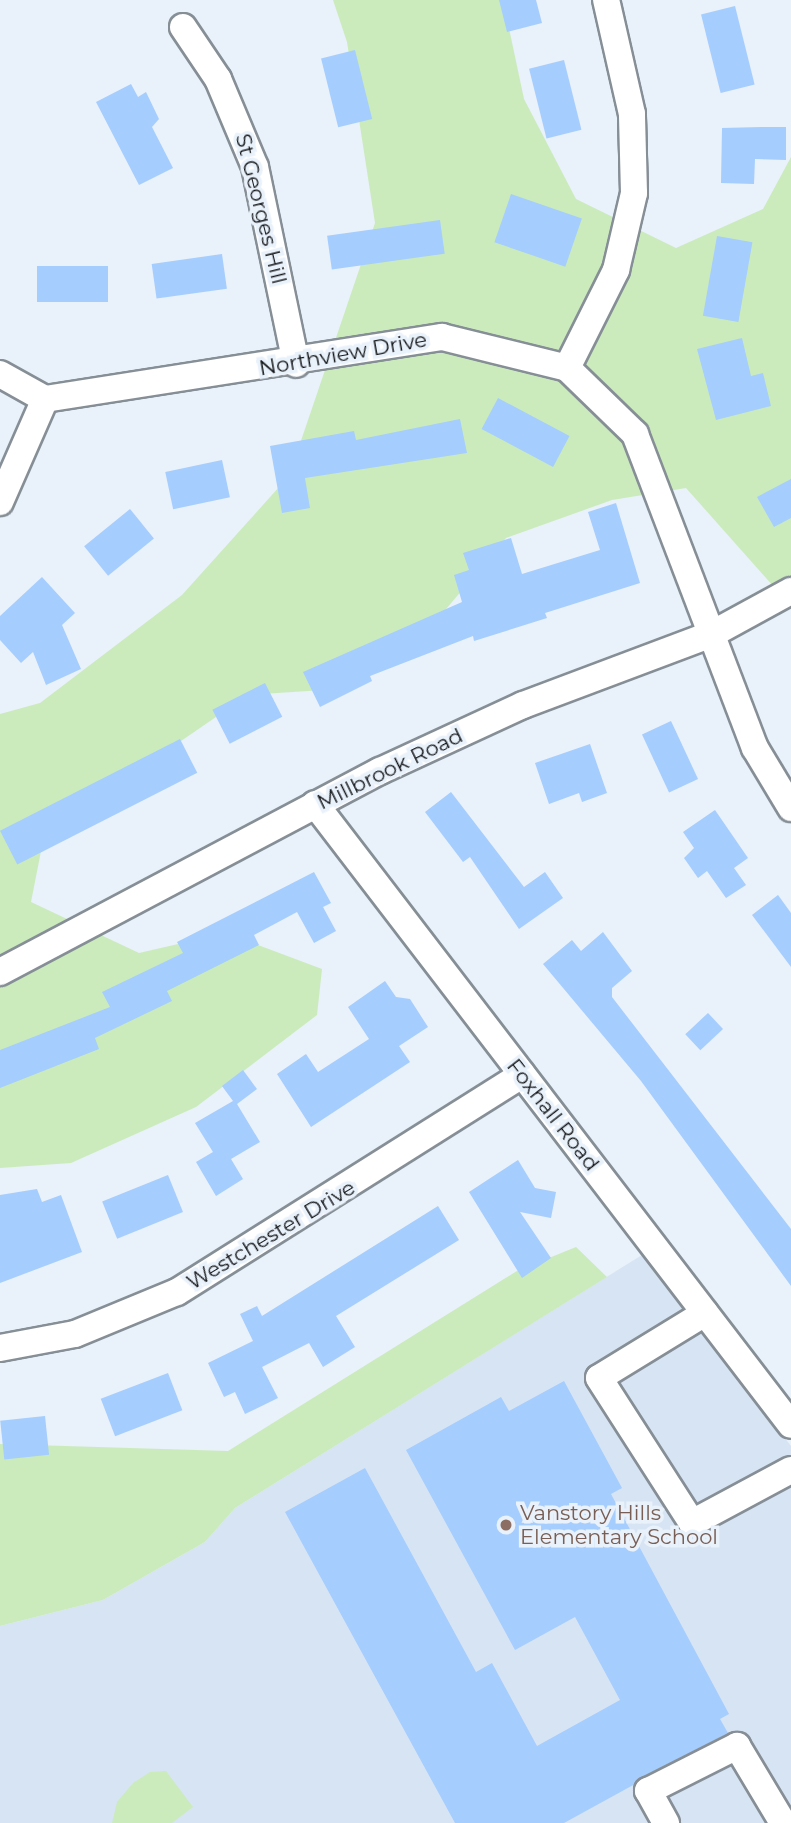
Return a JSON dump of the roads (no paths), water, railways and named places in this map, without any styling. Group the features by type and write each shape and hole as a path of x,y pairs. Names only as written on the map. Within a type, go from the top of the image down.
{"street":[{"path":"606,0 632,114 634,193 616,270 567,368 635,434 754,748 791,808"},
{"name":"St Georges Hill","path":"183,27 218,79 255,167 296,364"},
{"name":"Northview Drive","path":"45,400 296,364 442,337 567,368"},
{"path":"0,374 45,400 0,502"},
{"name":"Millbrook Road","path":"0,972 316,804 523,705 712,634 791,591"},
{"name":"Foxhall Road","path":"316,804 791,1425"},
{"name":"Westchester Drive","path":"0,1348 75,1334 177,1292 522,1075"},
{"path":"705,1313 598,1378 692,1523 791,1470"},
{"path":"666,1823 648,1791 737,1746 783,1823"}],"place":[{"name":"Vanstory Hills Elementary School","path":"506,1525"}]}
